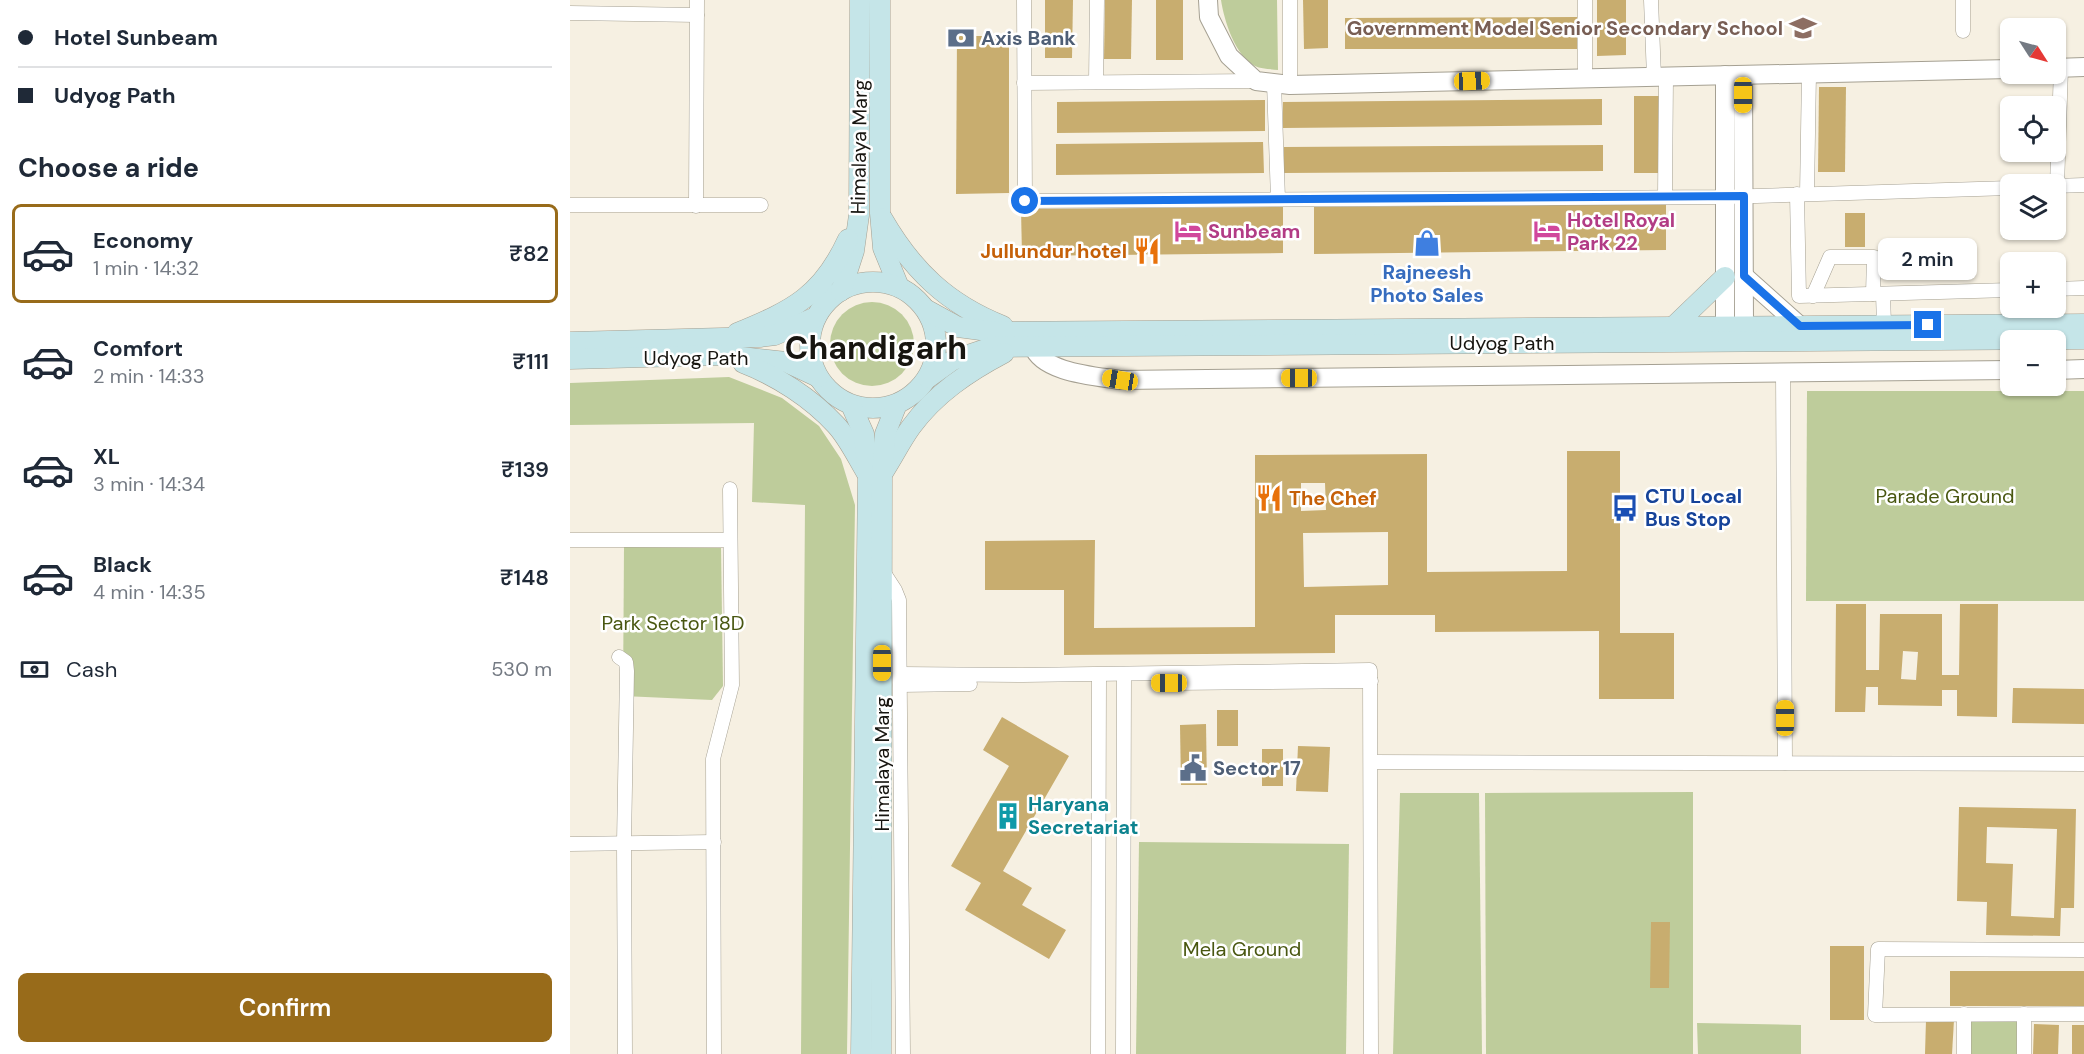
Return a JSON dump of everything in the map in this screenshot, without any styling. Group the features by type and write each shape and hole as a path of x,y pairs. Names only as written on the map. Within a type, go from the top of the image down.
{"main road":[{"name":"Himalaya Marg","path":"841,291 854,251 860,215 860,0"},
{"name":"Himalaya Marg","path":"880,0 880,213 883,248 899,287"},
{"path":"880,213 899,247 927,278 948,296 1023,342"},
{"path":"860,215 843,251 825,281 799,304 723,347 801,396 837,426 875,475 911,426 946,388 978,366 1023,342"},
{"path":"1673,327 1735,277"},
{"path":"857,283 886,283 907,291 927,310 936,334 937,353 928,378 912,396 887,407 865,408 851,405 836,397 818,377 811,357 810,338 816,317 825,304 841,291 857,283"},
{"name":"Udyog Path","path":"927,310 958,327 996,332 1023,342 2084,339"},
{"name":"Udyog Path","path":"570,359 723,347 775,335 816,317"},
{"name":"Udyog Path","path":"928,378 953,360 992,347 1023,342 1673,327 2084,324"},
{"name":"Udyog Path","path":"570,342 723,347 786,362 818,377"},
{"name":"Himalaya Marg","path":"861,1054 875,475 885,434 897,404"},
{"name":"Himalaya Marg","path":"851,405 864,434 875,475 882,570 881,1054"}],"street":[{"path":"696,206 697,0"},
{"path":"1024,0 1025,201 1725,197 2000,188"},
{"path":"1096,82 1097,0"},
{"path":"1208,0 1209,17 1229,56 1256,81"},
{"path":"1278,199 1282,84 1290,0"},
{"path":"1585,0 1585,78"},
{"path":"1651,0 1660,77 1665,197"},
{"path":"1963,0 1963,31"},
{"path":"570,14 697,15"},
{"path":"2066,68 2084,67"},
{"path":"1024,83 1256,81 1282,84 2000,69"},
{"path":"1809,73 1799,296 2000,290"},
{"path":"1725,75 1725,197 1735,277 1800,326"},
{"path":"1735,327 1735,277 1744,196 1743,75"},
{"path":"2056,174 2058,84"},
{"path":"2066,186 2084,185"},
{"path":"570,205 761,205"},
{"path":"1813,296 1830,257 1874,257 1884,325"},
{"path":"2066,289 2084,288"},
{"path":"1023,342 1039,357 1066,370 1120,380 2000,370"},
{"path":"2066,370 2084,369"},
{"path":"1783,372 1785,763"},
{"path":"714,1054 714,759 732,685 730,489"},
{"path":"570,540 730,540"},
{"path":"882,570 899,600 903,1054"},
{"path":"619,657 626,662 627,672 624,843 625,1054"},
{"path":"1098,1054 1099,679"},
{"path":"1123,1054 1124,679"},
{"path":"900,680 1371,681 1371,1054"},
{"path":"1371,762 2084,764"},
{"path":"1098,805 1124,806"},
{"path":"570,844 714,842"},
{"path":"2084,950 1878,949 1875,1015 2084,1014"},
{"path":"1964,1014 1964,1054"},
{"path":"2024,1014 2024,1054"}],"green space":[{"path":"1221,0 1277,0 1278,70 1255,66 1242,54 1228,27"},
{"path":"872,302 888,305 902,314 911,328 914,344 911,360 902,374 888,383 872,386 856,383 842,374 833,360 830,344 833,328 842,314 856,305"},
{"path":"729,377 782,398 819,426 841,459 855,505 847,1054 801,1054 805,505 752,502 754,423 570,425 570,383"},
{"name":"Parade Ground","path":"1807,391 2000,391 2000,396 2066,396 2066,391 2084,391 2084,601 1806,601"},
{"name":"Park Sector 18D","path":"624,547 721,548 723,686 712,700 623,696"},
{"path":"1693,792 1693,1054 1486,1054 1485,793"},
{"path":"1400,793 1479,793 1482,1054 1393,1054"},
{"name":"Mela Ground","path":"1139,842 1349,844 1346,1054 1136,1054"},
{"path":"1970,1019 2018,1020 2018,1054 1969,1054"},
{"path":"1697,1023 1801,1025 1801,1054 1698,1054"}],"building":[{"path":"1045,0 1073,0 1072,58 1045,58"},
{"path":"1105,0 1132,0 1131,59 1104,59"},
{"path":"1156,0 1183,0 1183,60 1156,60"},
{"path":"1303,0 1328,0 1328,48 1304,49"},
{"path":"1597,0 1626,0 1626,55 1597,56"},
{"path":"1577,17 1577,49 1345,49 1345,18"},
{"path":"957,36 1009,36 1009,193 956,194"},
{"path":"1819,87 1846,87 1845,172 1818,172"},
{"path":"1634,96 1660,96 1660,173 1634,173"},
{"path":"1602,99 1602,125 1283,128 1283,102"},
{"path":"1265,100 1265,131 1057,133 1057,102"},
{"path":"1263,142 1264,173 1056,175 1056,144"},
{"path":"1603,145 1603,171 1284,173 1284,147"},
{"path":"1666,204 1666,250 1314,254 1314,207"},
{"path":"1283,207 1283,253 1022,256 1021,209"},
{"path":"1845,213 1865,213 1865,247 1845,247"},
{"path":"1567,451 1620,451 1620,633 1674,633 1674,699 1599,699 1599,631 1435,632 1435,615 1335,615 1335,653 1064,655 1064,590 985,590 985,541 1095,540 1094,628 1255,627 1255,455 1427,454 1427,572 1567,571","holes":["1301,483 1325,483 1326,510 1301,511","1388,532 1388,585 1304,587 1303,533"]},
{"path":"1836,604 1866,604 1866,670 1879,670 1880,614 1942,614 1942,675 1959,675 1960,604 1998,604 1997,717 1957,716 1957,690 1942,690 1942,706 1878,705 1878,687 1866,687 1865,712 1835,712","holes":["1903,651 1918,652 1916,680 1901,679"]},
{"path":"2013,688 2084,689 2084,724 2012,723"},
{"path":"1217,710 1238,710 1238,746 1217,746"},
{"name":"Haryana Secretariat","path":"1002,717 1069,756 1003,871 1032,888 1022,905 1066,930 1049,959 965,910 981,883 951,866 1009,766 983,750"},
{"path":"1206,724 1207,785 1181,785 1180,725"},
{"path":"1298,746 1330,747 1328,792 1296,791"},
{"path":"1262,749 1283,749 1283,786 1262,786"},
{"path":"1959,807 2076,809 2074,908 2061,908 2060,936 1986,935 1987,902 1957,901","holes":["1987,827 2057,829 2054,918 2011,916 2013,864 1986,863"]},
{"path":"1651,922 1670,922 1669,988 1650,988"},
{"path":"1830,946 1864,946 1864,1020 1830,1020"},
{"path":"1950,971 2084,971 2084,1006 1950,1006"},
{"path":"1926,1020 1954,1020 1952,1054 1925,1054"},
{"path":"2034,1024 2059,1025 2058,1054 2033,1054"},
{"path":"2072,1025 2084,1025 2084,1054 2072,1054"}],"place":[{"name":"Government Model Senior Secondary School","path":"1803,28"},
{"name":"Axis Bank","path":"961,38"},
{"name":"Sunbeam","path":"1188,231"},
{"name":"Hotel Royal Park 22","path":"1547,231"},
{"name":"Rajneesh Photo Sales","path":"1427,243"},
{"name":"Jullundur hotel","path":"1147,251"},
{"name":"The Chef","path":"1269,498"},
{"name":"CTU Local Bus Stop","path":"1625,508"},
{"name":"Sector 17","path":"1193,768"},
{"name":"Haryana Secretariat","path":"1008,816"}],"district":[{"name":"Chandigarh","path":"876,348"}],"route":[{"path":"1025,201 1744,196 1744,276 1800,326 1928,325"}]}
